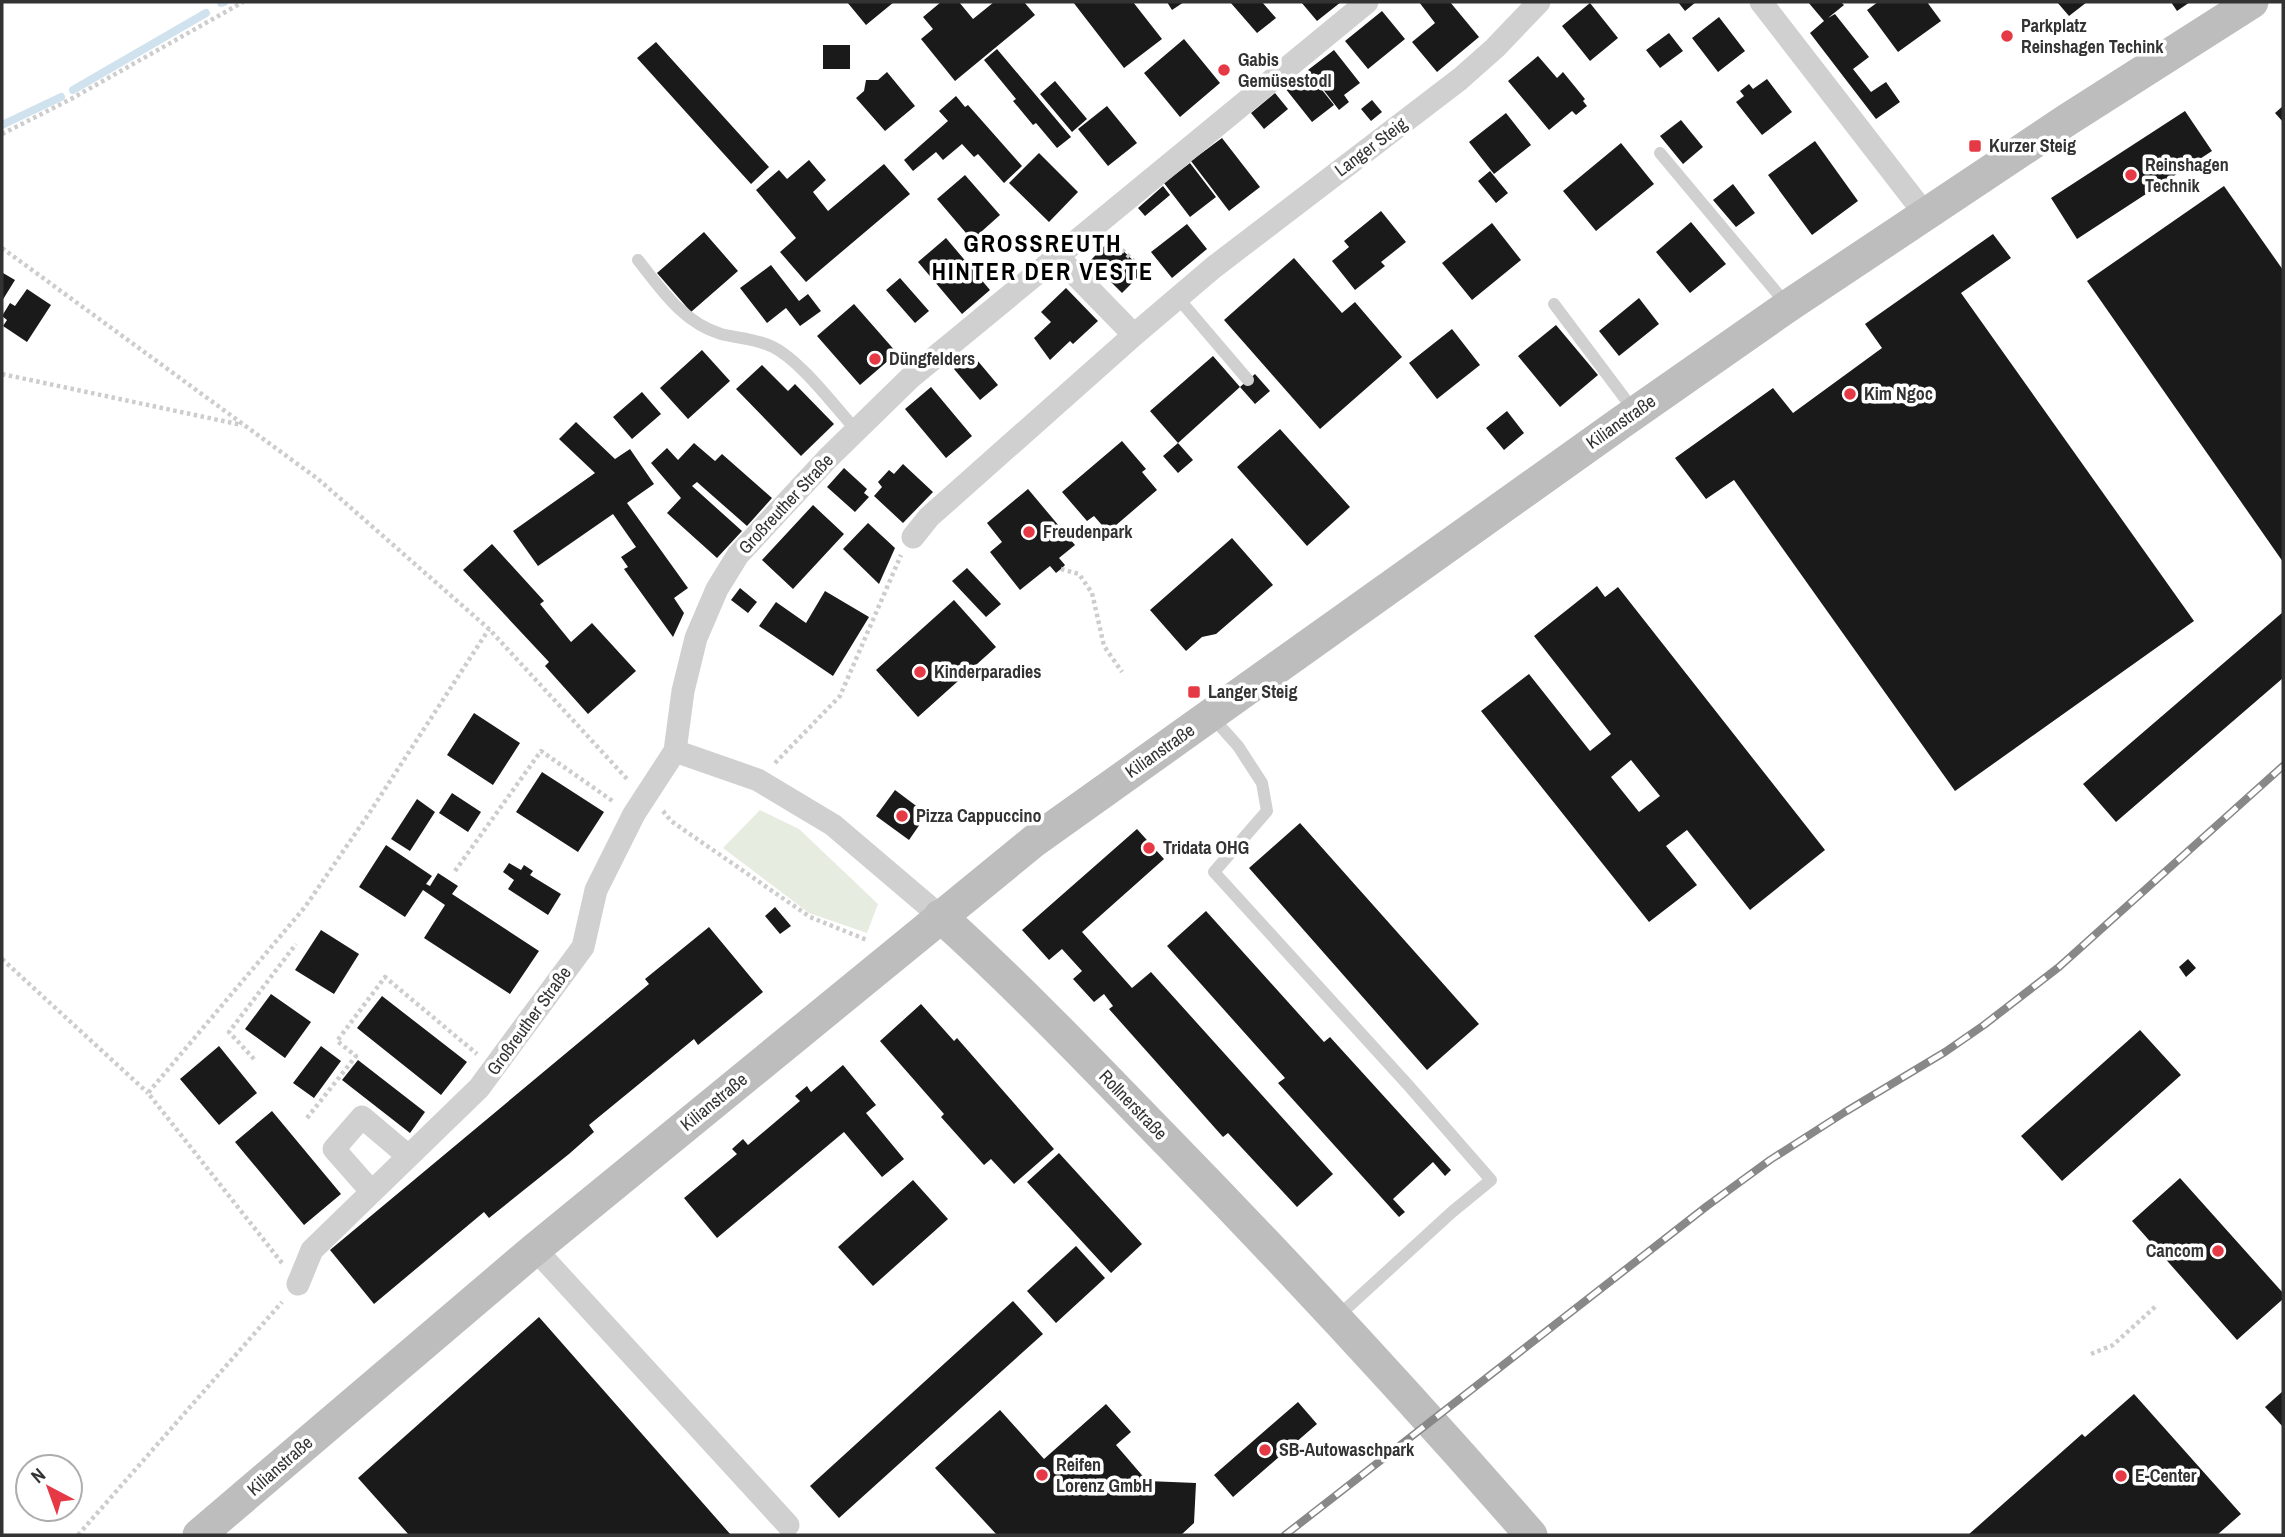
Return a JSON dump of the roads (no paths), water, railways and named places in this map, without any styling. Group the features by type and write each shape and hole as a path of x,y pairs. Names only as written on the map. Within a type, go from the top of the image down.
{"main road":[{"name":"Kilianstraße","path":"199,1535 535,1249 940,916 1086,802 1788,306 2252,2"},
{"name":"Rollnerstraße","path":"940,916 1068,1039 1223,1199 1531,1535"}],"street":[{"name":"Großreuther Straße","path":"299,1284 312,1250 479,1088 583,947 596,890 644,798 675,751 683,691 696,638 717,589 738,555 856,430 911,377 1367,2"},
{"name":"Langer Steig","path":"913,537 929,517 1134,335 1214,267 1460,79 1495,48 1539,2"},
{"path":"1761,2 1925,214"},
{"path":"1057,256 1134,335"},
{"name":"Rollnerstraße","path":"675,751 758,780 833,825 940,916"},
{"path":"371,1191 334,1149 362,1117 407,1155"},
{"path":"535,1249 788,1525"}],"lane":[{"path":"1660,153 1788,306"},
{"path":"638,260 690,319 712,331 773,347 800,368 856,430"},
{"path":"1178,298 1248,380"},
{"path":"1554,304 1636,412"},
{"path":"1211,716 1238,746 1262,783 1267,811 1214,872 1408,1085 1490,1180 1335,1319"}],"waterway":[{"path":"73,90 206,13"},
{"path":"2,125 61,97"}],"railway":[{"path":"1285,1535 1707,1206 1770,1160 1984,1025 2059,967 2283,766"}],"place":[{"name":"Parkplatz Reinshagen Techink","path":"2007,36"},
{"name":"Gabis Gemüsestodl","path":"1224,70"},
{"name":"Kurzer Steig","path":"1975,146"},
{"name":"Reinshagen Technik","path":"2131,175"},
{"name":"Düngfelders","path":"875,359"},
{"name":"Kim Ngoc","path":"1850,394"},
{"name":"Freudenpark","path":"1029,532"},
{"name":"Kinderparadies","path":"920,672"},
{"name":"Langer Steig","path":"1194,692"},
{"name":"Pizza Cappuccino","path":"902,816"},
{"name":"Tridata OHG","path":"1149,848"},
{"name":"Cancom","path":"2218,1251"},
{"name":"SB-Autowaschpark","path":"1265,1450"},
{"name":"Reifen Lorenz GmbH","path":"1042,1475"},
{"name":"E-Center","path":"2121,1476"}],"district":[{"name":"GROSSREUTH HINTER DER VESTE","path":"1043,258"}]}
